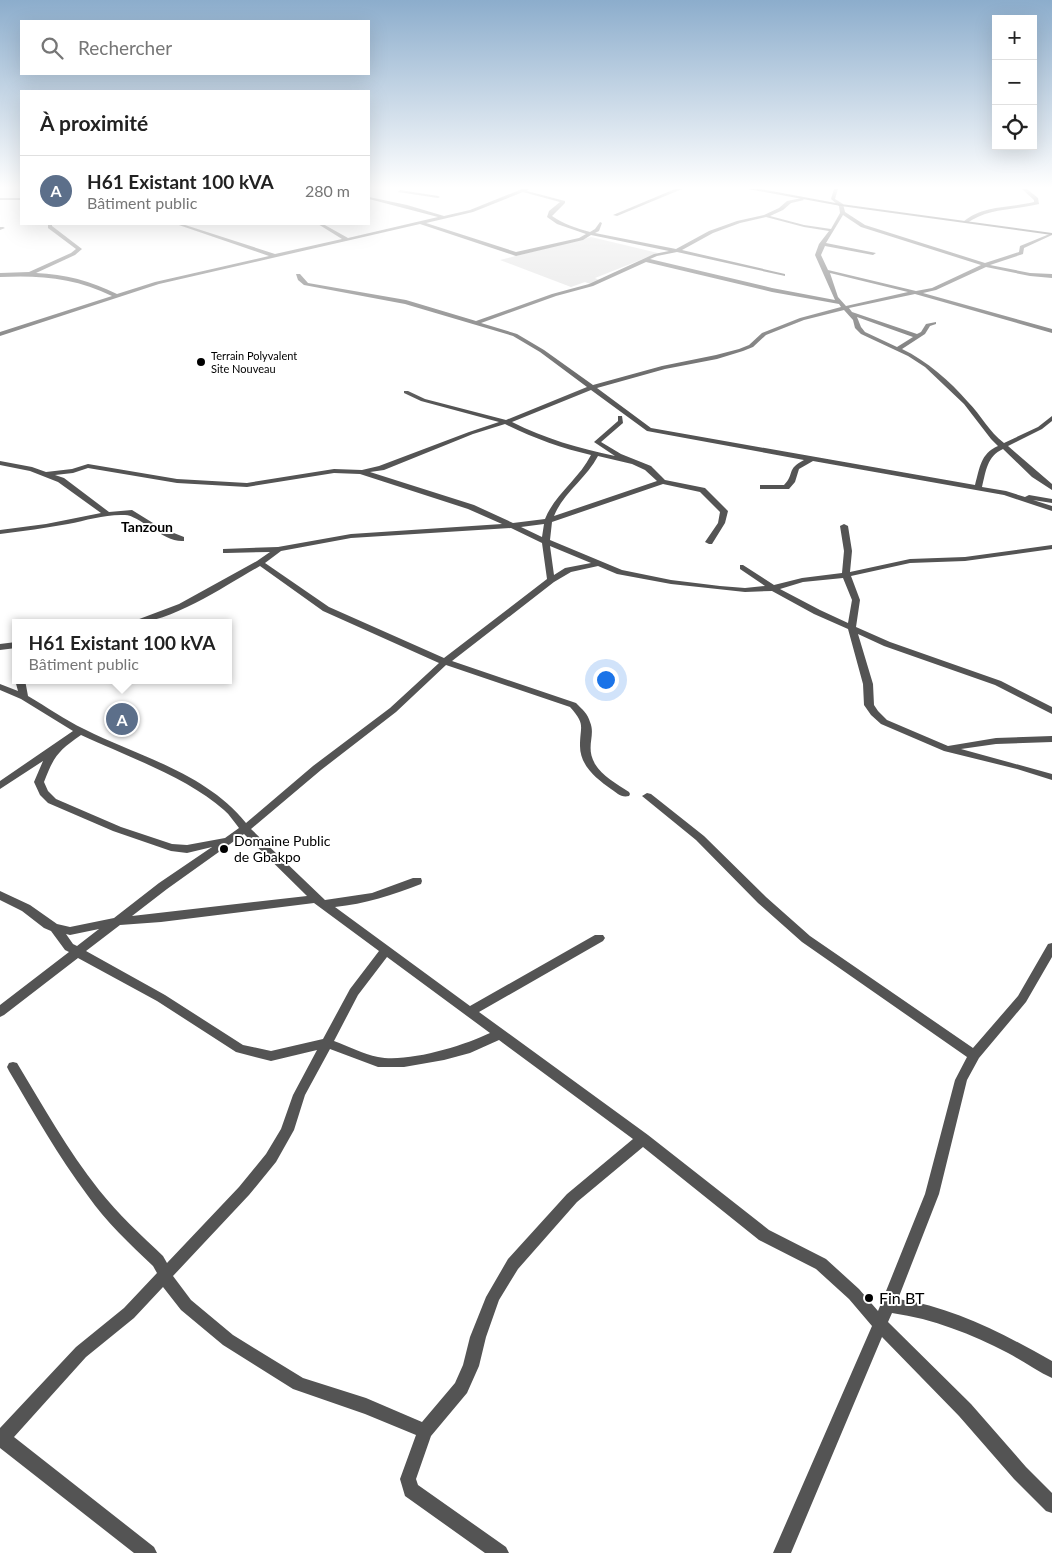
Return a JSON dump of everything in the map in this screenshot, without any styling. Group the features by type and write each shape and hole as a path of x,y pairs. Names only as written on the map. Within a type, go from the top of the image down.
{"street":[{"path":"29,274 57,261"},
{"path":"0,334 157,283 252,261"},
{"path":"476,323 554,295 591,285 643,261"},
{"path":"652,261 842,306"},
{"path":"723,261 783,275"},
{"path":"821,261 834,296 850,313 863,333 927,366 966,403 993,438 1052,488"},
{"path":"977,261 1027,275 1052,276"},
{"path":"47,474 88,466 166,479 246,485 334,471 361,472 381,468 471,433 506,422 591,388 674,364 717,357 741,350 751,346 764,334 802,319 842,306 934,289 994,261"},
{"path":"826,271 1052,330"},
{"path":"0,275 29,274 79,279 116,296"},
{"path":"298,275 306,284 406,302 515,335 648,430 1052,501"},
{"path":"850,313 918,336"},
{"path":"897,349 925,332 928,326 934,323"},
{"path":"406,392 423,400 506,422 554,442 595,454 635,462"},
{"path":"620,417 621,422 598,442 648,468 663,482 702,490 726,515 709,542"},
{"path":"978,488 987,457 1002,445 1040,428 1052,418"},
{"path":"551,580 547,542 548,521 558,503 591,465 595,454"},
{"path":"763,487 786,487 791,482 792,471 811,459"},
{"path":"0,463 47,474 73,487 83,498 107,514"},
{"path":"361,472 471,507 596,564 620,572 671,582 737,589 773,588 802,580 846,575 910,561 965,559 1052,547"},
{"path":"226,551 278,549 351,536 511,526 548,521 663,482"},
{"path":"1006,493 1052,509"},
{"path":"0,532 129,512 158,530 181,539"},
{"path":"844,526 848,551 846,575 856,600 852,628 868,684 869,705 874,713 891,726 947,749 1052,777"},
{"path":"147,619 182,606 260,563 278,549"},
{"path":"260,563 326,610 445,662 573,705 583,714 588,725 584,749 589,763 598,774 625,794"},
{"path":"0,1012 163,886 245,829 317,768 393,710 445,662 551,580 568,570 596,564"},
{"path":"742,567 793,600 852,628 887,644 998,683 1052,711"},
{"path":"21,684 24,697"},
{"path":"0,687 24,697 80,731 205,790 229,810 245,829 320,901 643,1140 764,1235 821,1264 854,1294 880,1324 965,1410 1020,1473 1052,1506"},
{"path":"0,786 80,731"},
{"path":"947,749 996,741 1037,738 1052,739"},
{"path":"58,746 51,755 39,782 44,793 52,801 126,832 171,848 187,849 230,839"},
{"path":"648,796 700,838 762,900 806,939 974,1055"},
{"path":"55,928 78,930 119,921 320,901 360,901 385,895 417,881"},
{"path":"0,895 10,898 55,928 70,947 153,993 240,1049 271,1056 327,1043 378,1062 404,1062 444,1056 470,1048 500,1034"},
{"path":"469,1012 599,938"},
{"path":"782,1553 888,1305 932,1194 961,1080 974,1055 1022,998 1052,947"},
{"path":"148,1553 1,1439 81,1352 128,1313 244,1191 271,1158 287,1130 299,1094 354,992 386,950"},
{"path":"14,1068 58,1141 93,1193 116,1220 158,1261 169,1283 186,1305 228,1340 299,1384 366,1406 425,1431"},
{"path":"500,1553 411,1490 408,1479 425,1431 461,1388 472,1366 478,1337 493,1297 513,1264 572,1198 643,1140"},
{"path":"888,1305 909,1307 975,1330 1024,1353 1052,1370"}],"shaded area":[{"path":"504,261 637,261 595,278 599,280 590,284 585,282 571,287"}],"place":[{"name":"Terrain Polyvalent Site Nouveau","path":"201,362"},
{"name":"H61 Existant 100 kVA","path":"122,719"},
{"name":"Domaine Public de Gbakpo","path":"224,849"},
{"name":"Fin BT","path":"869,1298"}],"district":[{"name":"Tanzoun","path":"147,527"}]}
